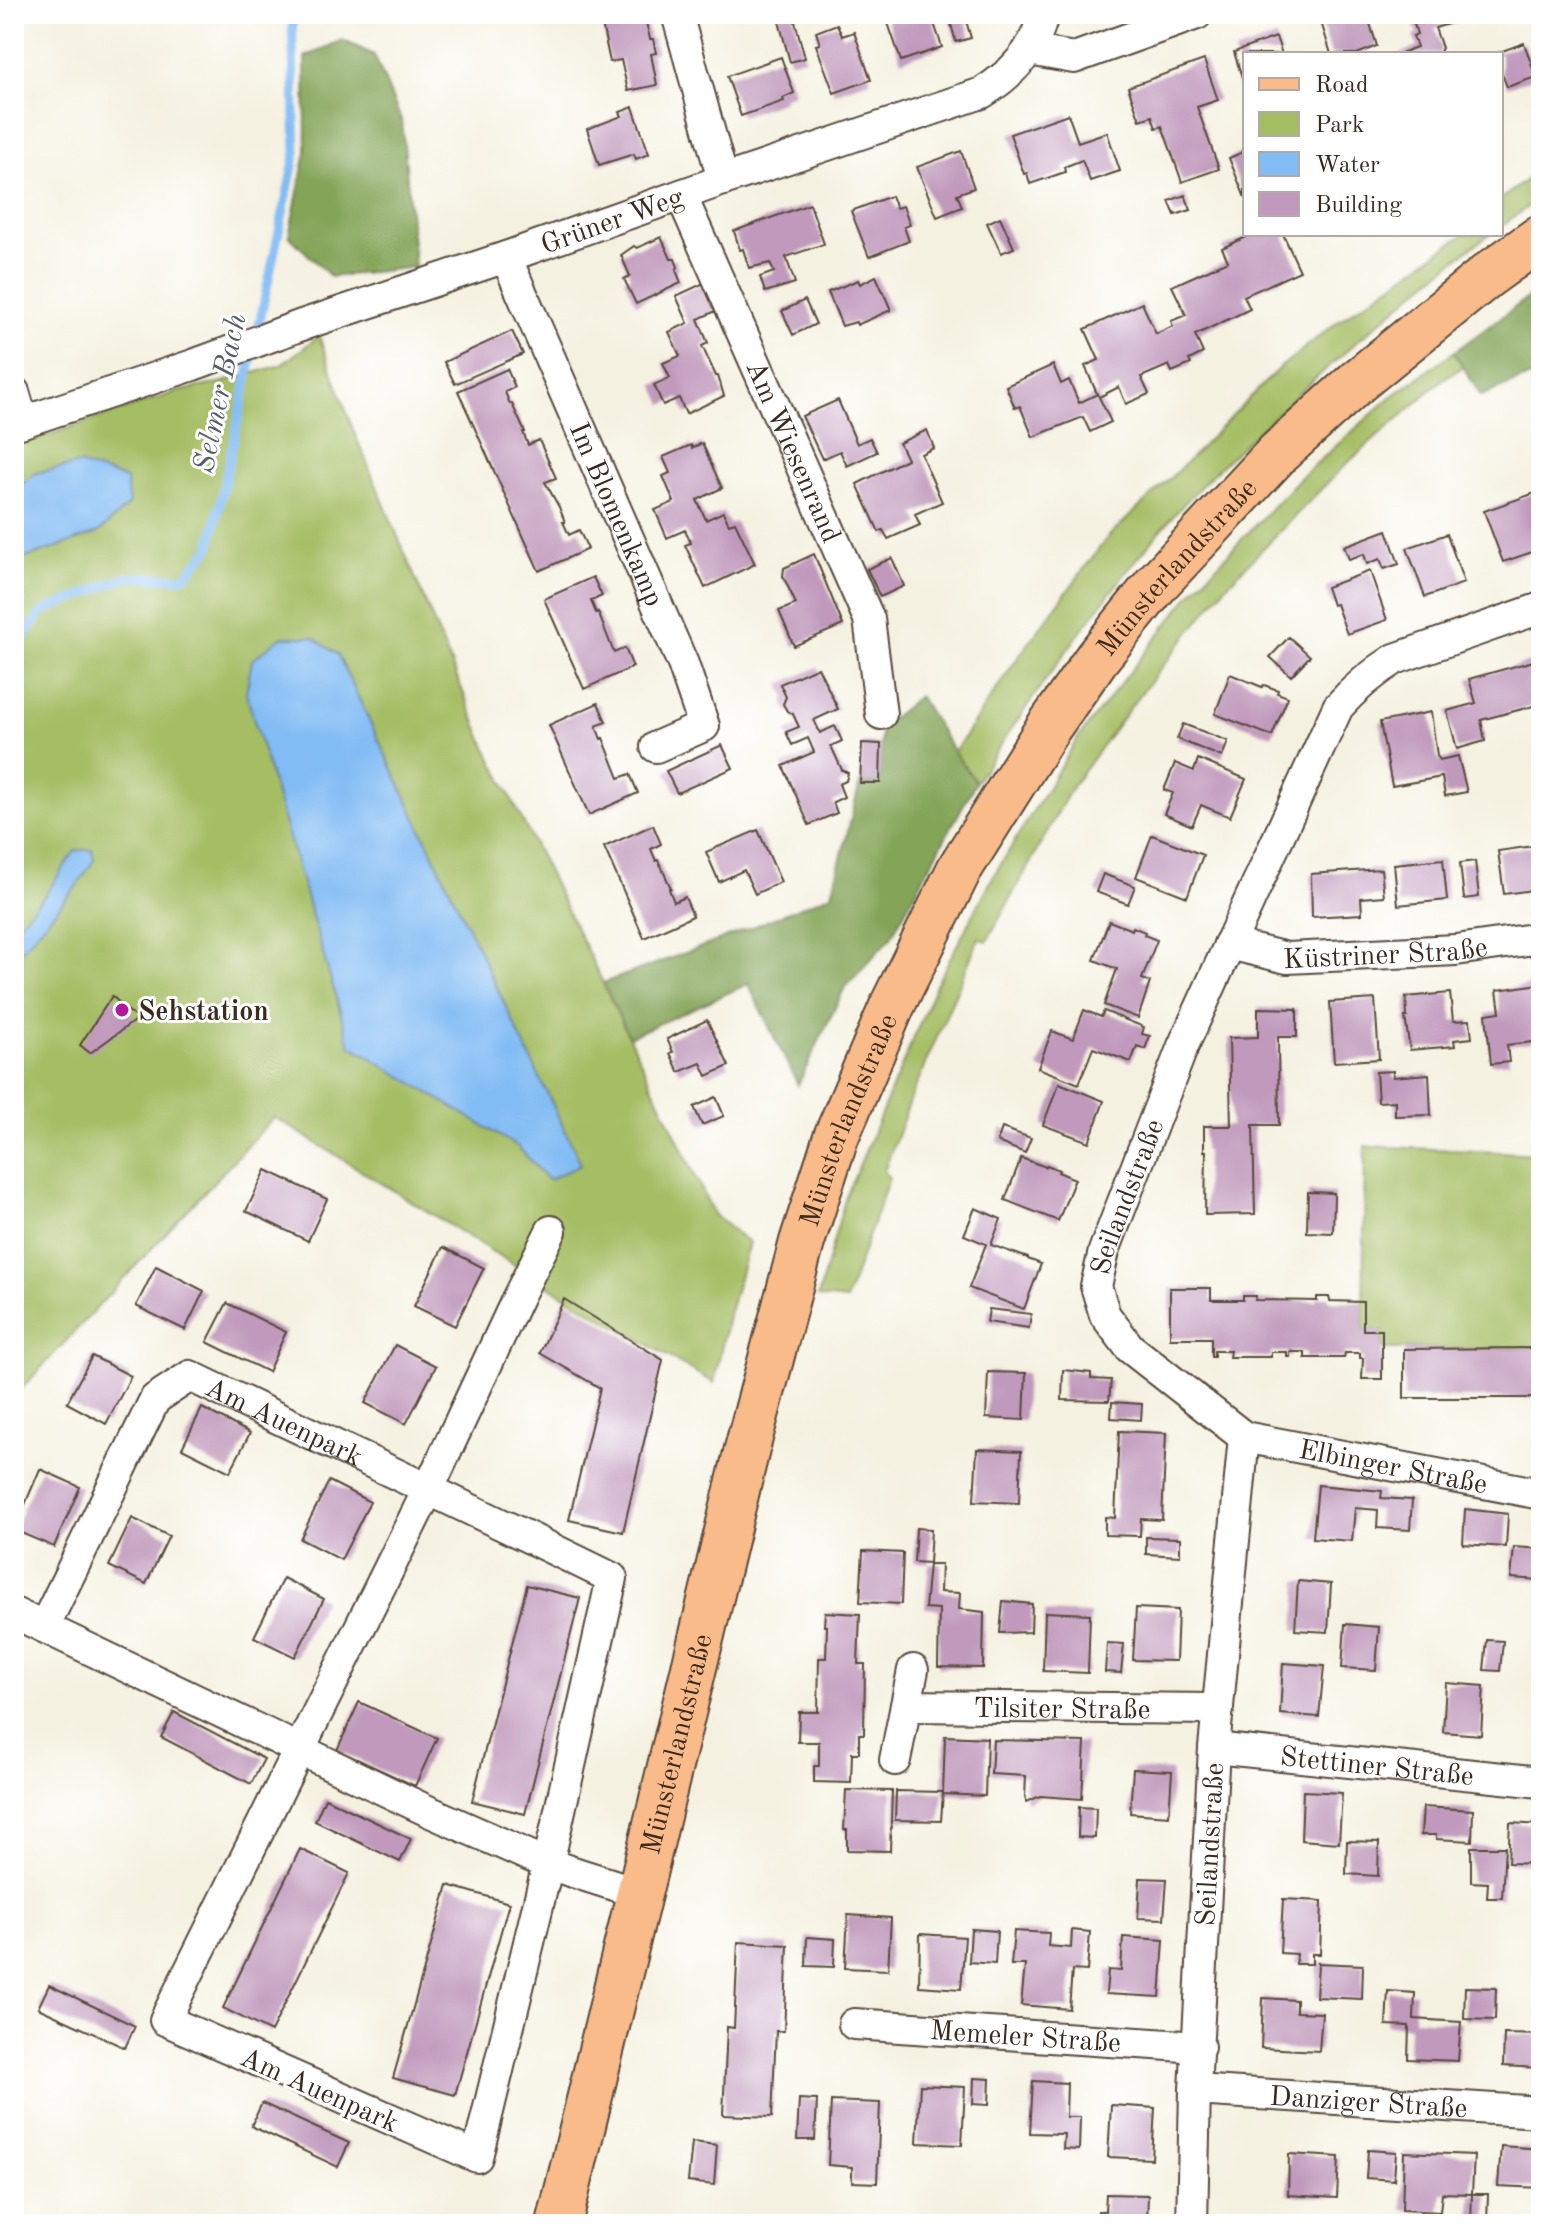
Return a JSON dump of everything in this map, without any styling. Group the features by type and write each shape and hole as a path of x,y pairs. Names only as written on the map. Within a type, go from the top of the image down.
{"main road":[{"name":"Münsterlandstraße","path":"559,2224 744,1465 802,1242 842,1124 893,1004 960,868 1048,728 1097,658 1158,582 1278,453 1358,381 1488,275 1541,237"}],"street":[{"path":"677,14 723,180"},
{"name":"Grüner Weg","path":"19,424 982,93 1006,78 1029,50 1043,14"},
{"path":"1029,50 1074,58 1197,14"},
{"name":"Am Wiesenrand","path":"681,195 869,619 881,714"},
{"name":"Im Blomenkamp","path":"506,257 683,664 704,726 656,747"},
{"path":"14,392 19,424"},
{"name":"Seilandstraße","path":"1192,2224 1195,2090 1214,1748 1244,1437 1130,1348 1105,1315 1096,1286 1104,1251 1183,1046 1338,707 1375,671 1395,659 1541,608"},
{"name":"Küstriner Straße","path":"1229,944 1287,958 1456,950 1541,938"},
{"name":"Am Auenpark","path":"44,1627 155,1399 190,1376 429,1488 612,1578 548,1864 477,2157 165,2020 429,1488 551,1231"},
{"name":"Elbinger Straße","path":"1244,1437 1541,1494"},
{"path":"14,1613 428,1811 548,1864 639,1893"},
{"path":"895,1760 913,1670"},
{"name":"Tilsiter Straße","path":"906,1706 1218,1709"},
{"name":"Stettiner Straße","path":"1214,1748 1541,1782"},
{"name":"Memeler Straße","path":"854,2024 1199,2047"},
{"name":"Danziger Straße","path":"1195,2090 1541,2112"}],"green space":[{"path":"342,40 374,55 402,122 415,267 331,277 289,236 306,152 305,57"},
{"path":"1541,169 1541,197 1503,225 1503,198"},
{"path":"1461,236 1487,236 1342,355 1203,484 1121,579 1070,645 976,782 954,752 1019,656 1107,538 1277,370 1336,323"},
{"path":"1541,288 1541,372 1481,396 1454,352"},
{"path":"319,336 354,432 486,747 714,1215 749,1243 729,1312 714,1383 563,1295 274,1117 14,1397 14,446 180,391 281,365"},
{"path":"1454,352 1463,367 1443,379 1342,468 1227,585 1073,785 987,941 979,938 913,1093 884,1171 889,1178 846,1300 818,1297 845,1199 936,985 993,877 1078,738 1194,590 1298,480 1391,397"},
{"path":"919,696 976,782 891,937 844,989 798,1085 748,984 629,1037 603,983 723,939 832,894 860,783 880,783 881,727"},
{"path":"1365,1146 1541,1154 1541,1348 1382,1349 1382,1331 1363,1330"}],"water":[{"path":"79,464 126,479 129,504 98,533 14,562 14,491 36,473"},
{"path":"281,637 313,637 338,655 581,1164 548,1180 518,1147 350,1045 246,693 252,660"},
{"path":"92,849 94,860 76,887 14,959 14,928 45,895 75,851"}],"building":[{"path":"644,14 656,53 651,54 657,85 628,91 621,60 610,62 600,15"},
{"path":"777,14 793,14 805,58 790,62"},
{"path":"885,14 931,14 942,47 901,61"},
{"path":"948,14 964,14 971,38 956,42"},
{"path":"1345,14 1367,14 1377,46 1362,52 1330,52 1321,22"},
{"path":"1411,14 1463,14 1465,19 1435,28 1442,48 1440,52 1403,52 1417,47 1413,36 1417,34"},
{"path":"837,24 842,36 854,32 871,80 834,93 816,45 820,44 816,32"},
{"path":"1276,37 1281,52 1243,52 1243,81 1234,52"},
{"path":"1524,43 1536,77 1507,87 1503,76 1503,52 1499,52"},
{"path":"781,57 794,93 783,98 784,101 741,116 727,76"},
{"path":"1204,60 1218,100 1197,107 1219,169 1182,182 1162,126 1156,128 1152,116 1140,120 1128,87"},
{"path":"633,107 649,154 636,159 634,154 599,165 587,129 622,116 620,112"},
{"path":"1068,114 1078,142 1107,132 1120,171 1090,181 1082,160 1064,167 1065,172 1030,184 1010,134"},
{"path":"961,151 974,188 957,194 962,207 937,217 917,167"},
{"path":"1243,152 1243,193 1229,158"},
{"path":"1185,195 1191,210 1175,215 1169,201"},
{"path":"891,196 896,208 903,206 910,225 904,227 909,241 869,257 851,211"},
{"path":"810,204 824,244 786,257 795,283 765,292 760,277 774,272 770,263 749,268 734,231"},
{"path":"1000,217 1014,248 1001,253 987,223"},
{"path":"1249,236 1284,236 1300,271 1244,296 1250,309 1195,335 1203,353 1189,360 1191,364 1172,372 1169,365 1141,377 1149,394 1126,404 1119,387 1099,397 1111,422 1090,432 1083,417 1033,437 1020,406 1015,408 1006,386 1053,365 1061,384 1069,380 1079,403 1098,396 1085,366 1099,360 1085,329 1142,303 1156,334 1173,326 1171,321 1186,315 1172,286 1228,261 1222,248"},
{"path":"661,237 671,259 675,259 681,283 636,304 624,279 630,276 621,255 634,246 637,248"},
{"path":"876,276 891,310 857,325 856,322 842,326 828,292 858,280 860,284"},
{"path":"704,283 716,311 698,319 708,343 702,346 718,376 724,396 686,414 679,398 663,405 654,385 670,378 663,363 680,356 669,332 688,323 676,296"},
{"path":"805,300 816,324 793,335 782,311"},
{"path":"512,331 523,354 455,384 444,362"},
{"path":"507,369 515,387 505,392 525,432 528,445 539,440 556,478 545,482 559,507 569,535 579,530 588,549 539,571 458,391"},
{"path":"838,400 857,444 870,438 877,452 847,466 840,451 822,459 802,416"},
{"path":"927,430 934,448 921,454 942,502 915,514 920,525 888,539 883,530 879,532 857,484 907,459 899,443"},
{"path":"702,443 722,488 697,500 706,520 723,512 729,524 735,522 755,564 705,588 685,545 691,543 685,530 667,538 655,510 674,502 663,476 670,473 663,457"},
{"path":"1535,493 1541,511 1541,549 1503,562 1484,511"},
{"path":"1387,530 1399,564 1384,569 1380,559 1367,564 1364,554 1349,559 1344,546"},
{"path":"1447,534 1464,583 1425,597 1407,548"},
{"path":"814,554 843,625 794,646 779,611 796,604 783,576 784,568"},
{"path":"892,558 904,586 880,597 867,569"},
{"path":"1370,571 1387,620 1347,634 1326,587"},
{"path":"593,577 602,596 591,601 596,613 614,653 625,648 633,667 584,689 544,599"},
{"path":"1289,637 1310,656 1291,676 1270,657"},
{"path":"1537,660 1541,676 1541,704 1481,720 1485,741 1457,749 1447,711 1476,703 1469,679"},
{"path":"818,667 838,709 814,720 820,733 835,726 842,741 831,746 842,770 848,773 846,781 839,784 844,797 833,802 837,813 809,825 783,766 814,752 808,738 792,745 786,732 799,727 793,714 783,704 786,697 780,684"},
{"path":"1230,674 1278,690 1277,693 1288,697 1272,736 1215,714"},
{"path":"598,703 606,722 596,726 601,739 619,778 630,774 638,793 589,815 549,725"},
{"path":"1431,712 1437,756 1440,760 1458,756 1467,792 1445,796 1442,777 1392,786 1380,722"},
{"path":"1183,724 1228,741 1222,757 1177,739"},
{"path":"862,743 881,744 880,783 860,783"},
{"path":"722,745 733,768 677,793 666,771"},
{"path":"1198,759 1246,779 1230,817 1201,805 1192,826 1164,814 1173,793 1164,790 1175,763 1194,771"},
{"path":"653,825 661,844 651,849 671,888 674,902 685,897 693,916 644,938 604,847"},
{"path":"758,830 781,882 755,894 744,870 719,882 706,852"},
{"path":"1152,835 1203,855 1187,897 1136,877"},
{"path":"1541,845 1541,889 1504,894 1498,851"},
{"path":"1443,859 1447,900 1398,905 1394,864"},
{"path":"1475,861 1479,897 1464,899 1460,863"},
{"path":"1381,869 1384,896 1361,898 1362,914 1312,917 1311,874"},
{"path":"1103,874 1135,886 1128,904 1096,892"},
{"path":"1109,921 1132,930 1133,927 1157,940 1142,979 1150,982 1138,1018 1104,1005 1117,969 1094,960"},
{"path":"1541,984 1541,1041 1507,1045 1509,1062 1491,1064 1486,1014 1500,1012 1497,990"},
{"path":"1450,993 1453,1021 1470,1020 1472,1038 1454,1040 1455,1046 1410,1050 1405,1017 1406,997"},
{"path":"112,996 137,1019 90,1053 80,1045"},
{"path":"1375,999 1379,1059 1334,1062 1330,1002"},
{"path":"1258,1008 1297,1009 1297,1037 1278,1037 1279,1125 1253,1125 1255,1214 1205,1215 1204,1126 1231,1126 1229,1038 1258,1037"},
{"path":"1084,1010 1101,1017 1104,1011 1144,1027 1142,1034 1150,1036 1145,1049 1137,1046 1131,1062 1093,1048 1079,1084 1038,1068 1052,1031 1073,1039"},
{"path":"707,1020 729,1066 707,1076 701,1063 679,1072 667,1039"},
{"path":"1393,1071 1393,1077 1429,1074 1431,1115 1395,1116 1395,1101 1378,1102 1376,1072"},
{"path":"1059,1083 1104,1101 1089,1142 1043,1125"},
{"path":"716,1097 724,1116 702,1125 694,1107"},
{"path":"1002,1128 1031,1138 1025,1153 997,1142"},
{"path":"1021,1158 1047,1165 1075,1179 1058,1221 1005,1200"},
{"path":"266,1170 327,1199 308,1241 246,1211"},
{"path":"1308,1192 1334,1193 1333,1233 1307,1232"},
{"path":"975,1208 1001,1219 991,1245 1041,1264 1024,1309 969,1288 986,1244 964,1235"},
{"path":"443,1247 484,1268 455,1326 414,1306"},
{"path":"156,1266 204,1291 185,1330 136,1306"},
{"path":"1170,1288 1211,1288 1211,1300 1243,1300 1243,1296 1256,1296 1255,1300 1317,1301 1317,1297 1329,1297 1330,1301 1363,1302 1363,1330 1382,1330 1382,1379 1362,1379 1363,1358 1360,1358 1360,1353 1345,1353 1344,1358 1305,1358 1305,1352 1290,1352 1290,1357 1287,1357 1287,1352 1271,1352 1271,1357 1229,1357 1230,1351 1214,1351 1214,1357 1211,1357 1211,1338 1170,1338"},
{"path":"564,1299 663,1360 623,1532 569,1520 600,1388 540,1353"},
{"path":"227,1303 286,1332 268,1372 207,1342"},
{"path":"989,1309 1031,1314 1029,1328 987,1322"},
{"path":"395,1345 436,1366 406,1424 365,1403"},
{"path":"1541,1348 1541,1398 1404,1398 1404,1349"},
{"path":"92,1356 131,1376 106,1424 67,1403"},
{"path":"1063,1370 1091,1373 1091,1379 1111,1380 1109,1401 1062,1400"},
{"path":"988,1372 1026,1373 1024,1420 986,1418"},
{"path":"1112,1402 1142,1404 1141,1420 1111,1418"},
{"path":"202,1408 250,1433 230,1472 182,1448"},
{"path":"1119,1431 1166,1433 1162,1520 1141,1519 1140,1536 1105,1535 1105,1517 1115,1518"},
{"path":"977,1449 1021,1451 1019,1503 974,1501"},
{"path":"40,1469 80,1487 54,1547 14,1530"},
{"path":"329,1481 370,1502 341,1560 300,1539"},
{"path":"1318,1485 1382,1491 1381,1498 1412,1500 1410,1530 1377,1528 1378,1510 1355,1508 1352,1541 1313,1538"},
{"path":"1465,1509 1508,1514 1506,1547 1463,1544"},
{"path":"132,1518 169,1536 146,1584 109,1566"},
{"path":"916,1528 931,1529 929,1563 914,1562"},
{"path":"1146,1537 1180,1538 1180,1556 1146,1554"},
{"path":"1514,1547 1541,1549 1541,1580 1511,1578"},
{"path":"863,1551 903,1553 901,1604 860,1602"},
{"path":"929,1564 941,1564 940,1592 960,1593 959,1609 984,1612 983,1668 938,1667 939,1609 925,1608"},
{"path":"283,1578 324,1599 295,1657 254,1637"},
{"path":"1298,1581 1331,1584 1328,1632 1295,1630"},
{"path":"527,1585 580,1598 525,1814 472,1801"},
{"path":"1003,1601 1032,1604 1031,1632 1000,1633"},
{"path":"1136,1608 1178,1610 1176,1661 1133,1660"},
{"path":"825,1612 860,1614 858,1664 865,1664 864,1734 859,1734 859,1753 852,1753 851,1783 814,1782 814,1766 819,1766 819,1742 798,1742 799,1712 818,1712 819,1658 826,1658"},
{"path":"1045,1612 1090,1614 1088,1673 1043,1671"},
{"path":"1345,1624 1379,1627 1376,1670 1342,1668"},
{"path":"1487,1640 1503,1641 1500,1671 1484,1670"},
{"path":"1107,1643 1124,1644 1121,1673 1105,1672"},
{"path":"1283,1663 1324,1666 1319,1717 1280,1714"},
{"path":"1446,1683 1484,1686 1481,1735 1443,1732"},
{"path":"359,1702 437,1738 415,1786 337,1750"},
{"path":"174,1712 264,1759 251,1784 161,1737"},
{"path":"945,1736 987,1738 985,1796 943,1794"},
{"path":"993,1740 1085,1742 1082,1799 1040,1796 1027,1802 1026,1776 991,1774"},
{"path":"1133,1769 1172,1771 1169,1816 1130,1813"},
{"path":"846,1790 892,1791 890,1851 847,1850 847,1830 844,1830"},
{"path":"896,1791 943,1792 941,1821 895,1820"},
{"path":"1303,1791 1342,1793 1339,1843 1301,1840"},
{"path":"325,1798 411,1839 400,1862 315,1821"},
{"path":"1079,1807 1096,1808 1095,1838 1078,1837"},
{"path":"1423,1807 1473,1810 1472,1841 1421,1835"},
{"path":"1510,1823 1541,1825 1541,1864 1508,1863"},
{"path":"1347,1841 1379,1842 1378,1876 1346,1874"},
{"path":"1471,1847 1505,1847 1502,1898 1487,1898 1488,1883 1471,1882"},
{"path":"300,1849 349,1873 271,2032 223,2008"},
{"path":"1140,1878 1167,1879 1164,1919 1138,1918"},
{"path":"448,1885 509,1903 455,2095 393,2078"},
{"path":"1283,1899 1322,1901 1320,1954 1312,1954 1312,1964 1296,1964 1297,1954 1280,1953"},
{"path":"848,1915 891,1918 888,1970 845,1968"},
{"path":"971,1929 997,1931 995,1964 969,1962"},
{"path":"1072,1930 1090,1932 1087,1971 1072,1970 1069,2009 1021,2005 1025,1965 1011,1965 1014,1931 1049,1933 1048,1946 1071,1948"},
{"path":"920,1934 965,1937 961,1989 919,1986"},
{"path":"807,1937 835,1939 834,1967 806,1966"},
{"path":"1123,1937 1164,1940 1160,1997 1106,1994 1108,1970 1121,1971"},
{"path":"738,1942 788,1945 784,2031 776,2031 772,2117 723,2115 727,2027 734,2028"},
{"path":"1318,1963 1363,1965 1362,1999 1316,1997"},
{"path":"49,1985 135,2026 125,2048 38,2008"},
{"path":"1465,1987 1496,1988 1495,2020 1464,2019"},
{"path":"1388,1991 1415,1993 1414,2019 1461,2022 1458,2061 1408,2059 1409,2026 1386,2025"},
{"path":"1263,1998 1296,2000 1296,2012 1322,2013 1319,2051 1261,2048"},
{"path":"1504,2034 1541,2035 1541,2068 1503,2066"},
{"path":"974,2078 990,2079 989,2105 973,2104"},
{"path":"1033,2081 1067,2083 1066,2117 1080,2117 1079,2150 1063,2149 1064,2134 1030,2133"},
{"path":"920,2085 965,2087 962,2145 917,2143"},
{"path":"799,2099 817,2100 815,2140 797,2140"},
{"path":"831,2101 880,2103 877,2183 852,2182 852,2167 828,2165"},
{"path":"262,2103 349,2143 338,2167 251,2126"},
{"path":"1111,2105 1155,2108 1152,2159 1108,2157"},
{"path":"692,2142 717,2145 714,2185 688,2182"},
{"path":"1501,2146 1541,2149 1541,2188 1498,2186"},
{"path":"1368,2150 1396,2152 1394,2180 1366,2178"},
{"path":"1404,2152 1474,2155 1472,2194 1442,2193 1440,2212 1402,2210"},
{"path":"1289,2154 1339,2157 1337,2198 1288,2195"},
{"path":"1106,2194 1148,2195 1147,2224 1098,2224 1098,2211 1105,2211"},
{"path":"1472,2194 1488,2194 1487,2221 1471,2221"}],"waterway":[{"name":"Selmer Bach","path":"257,334 296,152 292,14"},
{"name":"Selmer Bach","path":"14,651 42,612 127,577 184,578 210,548 254,349"}],"place":[{"name":"Sehstation","path":"122,1010"}]}
